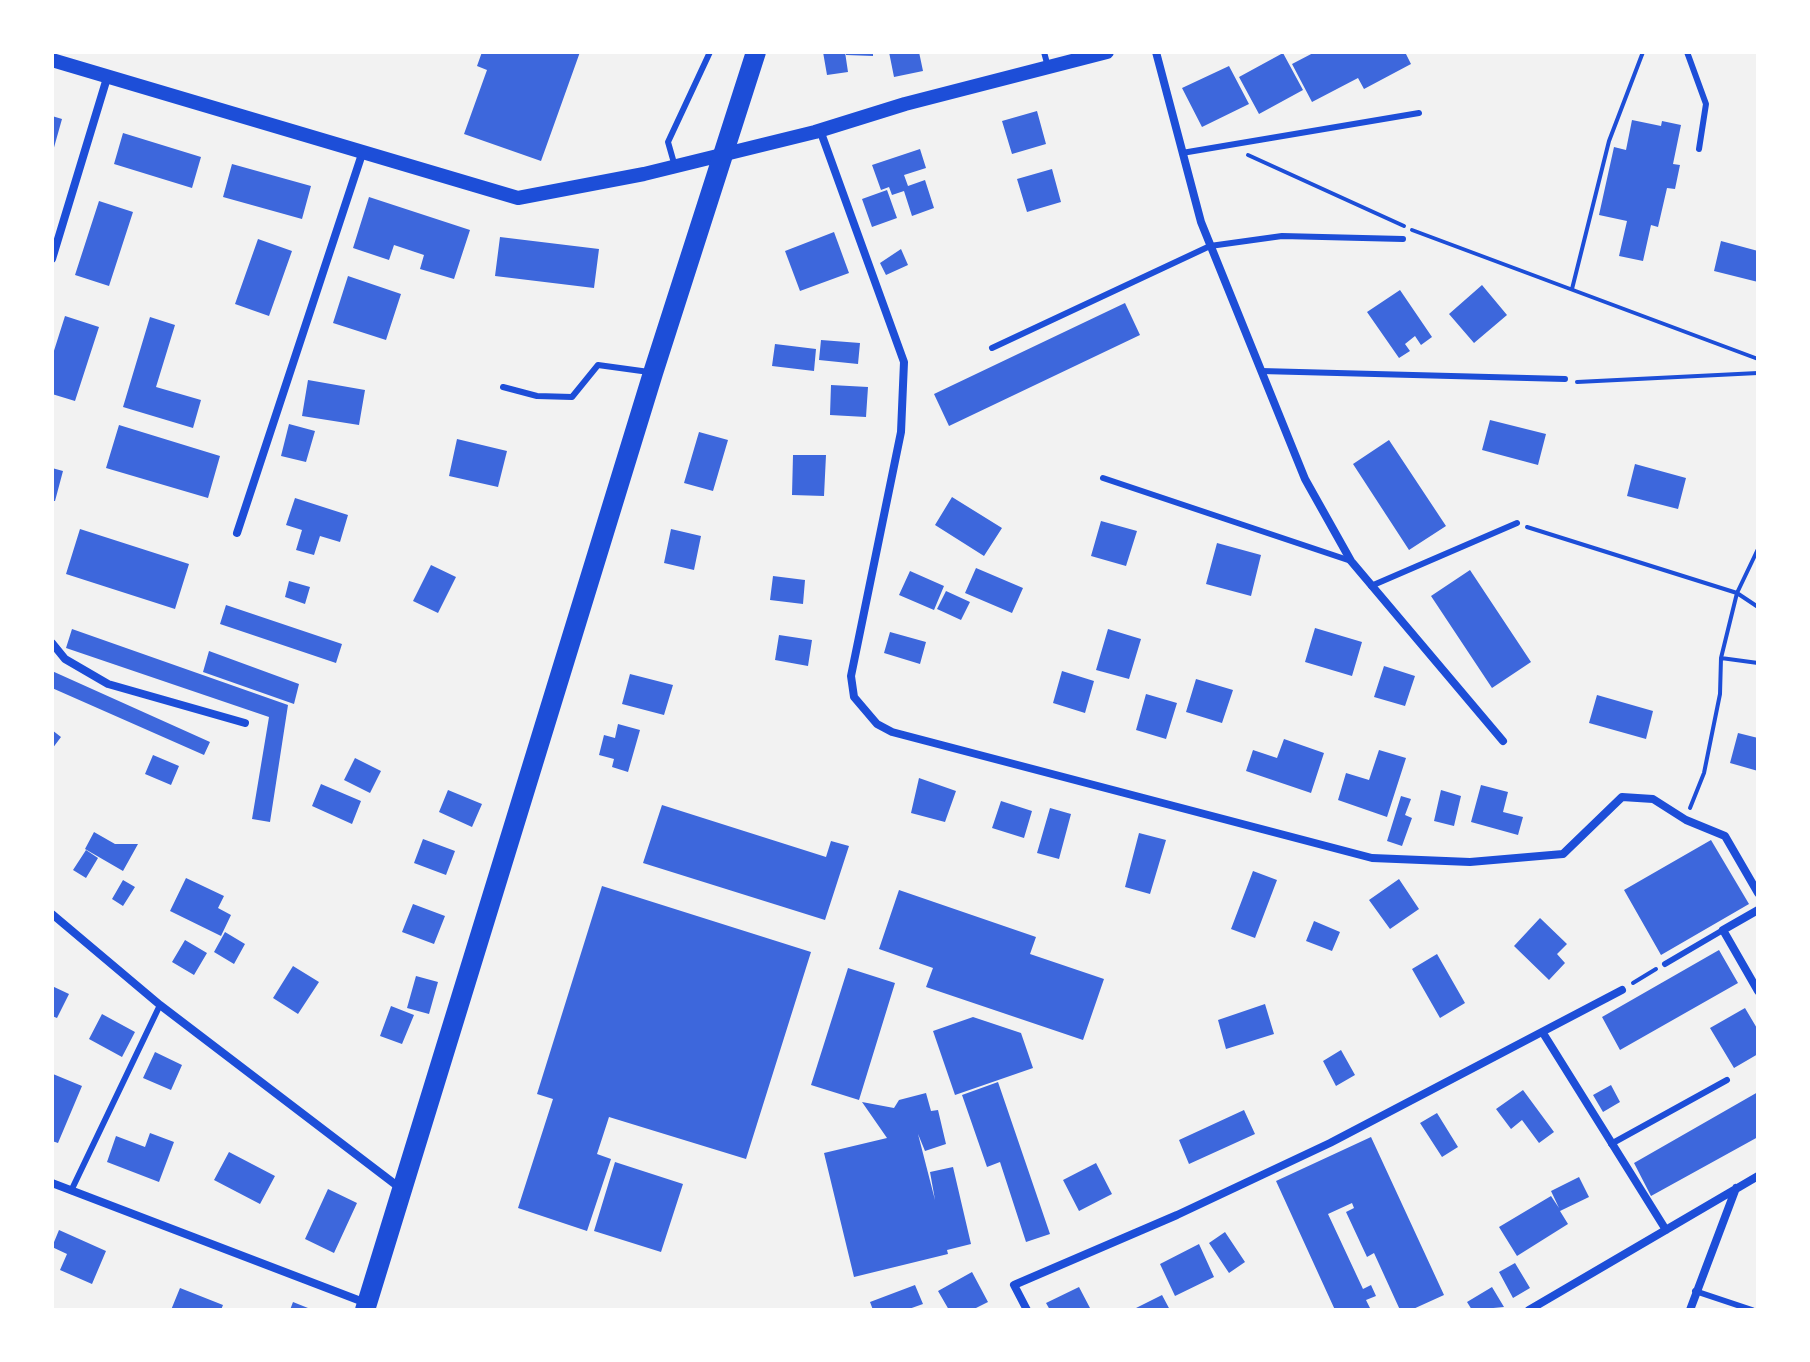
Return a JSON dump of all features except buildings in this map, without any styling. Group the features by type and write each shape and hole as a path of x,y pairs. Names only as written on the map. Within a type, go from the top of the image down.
{"main road":[{"path":"366,1306 653,373 756,52"}],"street":[{"path":"52,60 518,198 644,174 674,163 820,130 1046,60 1107,52"},
{"path":"1156,52 1210,246 1305,479 1351,561 1503,741"},
{"path":"52,259 107,78"},
{"path":"820,130 904,362 901,432 851,676 854,697 877,724 892,732 1372,858 1470,862 1563,854 1622,797 1653,799 1686,820 1725,836 1758,893"},
{"path":"237,533 363,150"},
{"path":"52,643 65,659 108,684 245,723"},
{"path":"1758,910 1723,930 1758,991"},
{"path":"52,914 160,1005 402,1190"},
{"path":"1027,1310 1014,1285 1191,1209 1543,1033 1622,990"},
{"path":"1543,1033 1666,1230"},
{"path":"1529,1310 1758,1176"},
{"path":"52,1183 366,1306"},
{"path":"1690,1310 1736,1187"}],"lane":[{"path":"674,163 668,142 710,52"},
{"path":"1687,52 1706,104 1699,149"},
{"path":"1182,153 1419,113"},
{"path":"992,348 1210,246 1282,236 1403,239"},
{"path":"503,387 537,396 572,397 598,365 653,373"},
{"path":"1261,371 1565,379"},
{"path":"1103,478 1351,561"},
{"path":"1371,586 1517,523"},
{"path":"1665,964 1723,930"},
{"path":"71,1191 160,1005"},
{"path":"1611,1144 1727,1080"},
{"path":"1695,1291 1752,1310"}],"path":[{"path":"1572,289 1609,141 1643,52"},
{"path":"1223,144 1428,238 1758,359"},
{"path":"1517,523 1737,593 1758,607"},
{"path":"1686,820 1704,773 1720,694 1721,658 1737,593 1758,549"},
{"path":"1721,658 1758,663"},
{"path":"1622,990 1665,964"}]}
